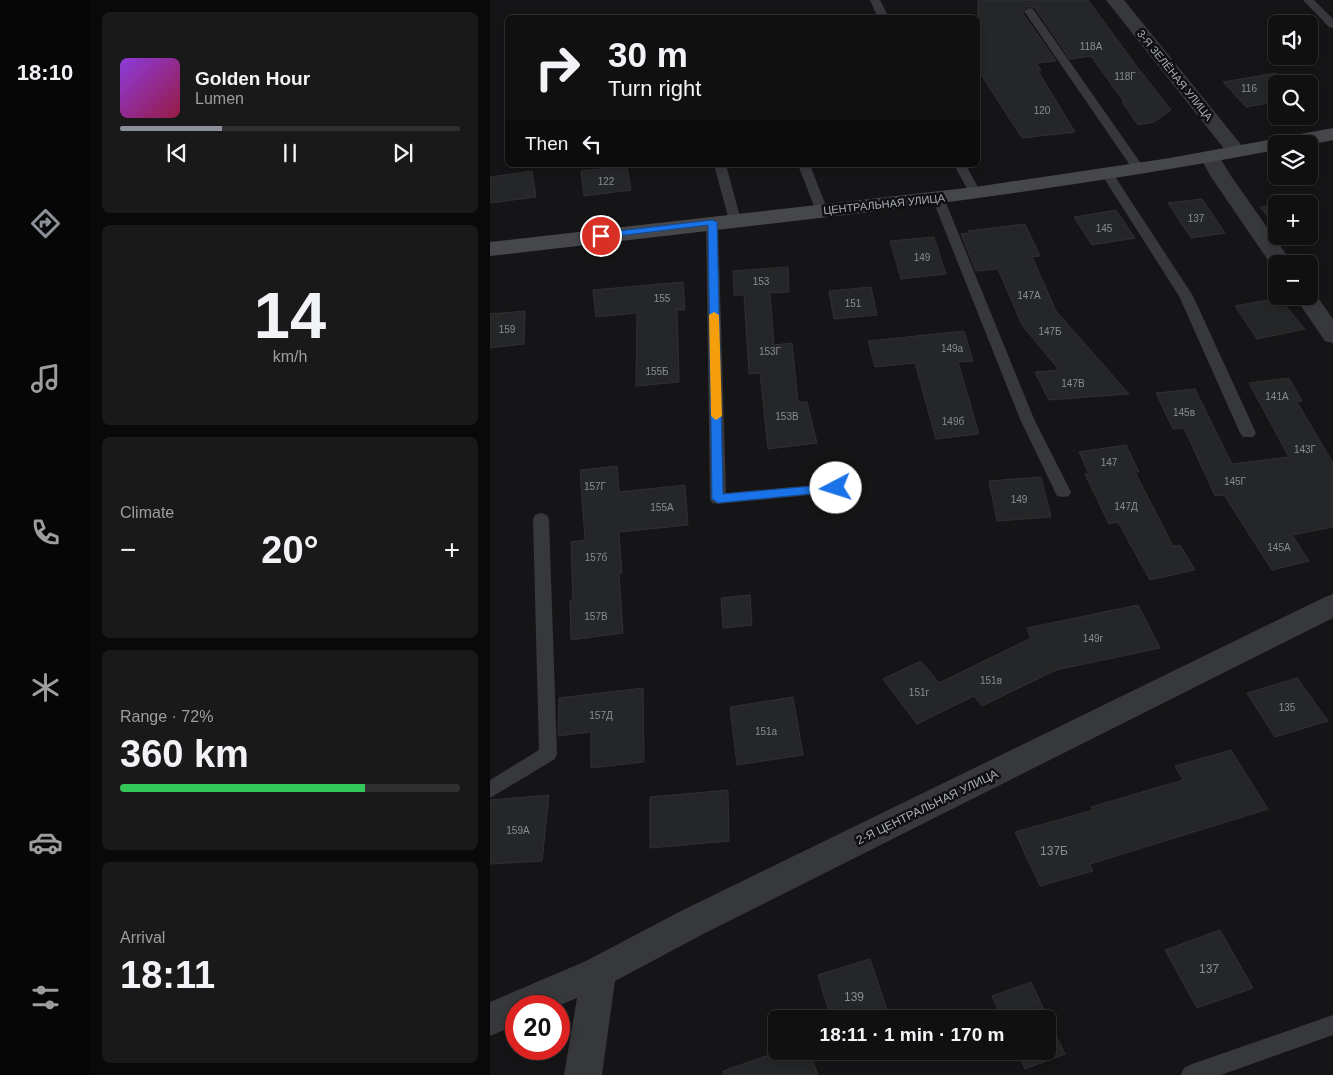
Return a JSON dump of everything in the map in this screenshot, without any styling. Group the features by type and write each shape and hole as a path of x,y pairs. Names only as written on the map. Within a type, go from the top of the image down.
{"street":[{"name":"3-Я ЗЕЛЁНАЯ УЛИЦА","path":"1115,0 1236,151"},
{"path":"1318,137 1333,134"},
{"name":"ЦЕНТРАЛЬНАЯ УЛИЦА","path":"490,249 712,222 938,198 1210,157 1268,145"},
{"path":"1210,157 1221,177 1276,255"},
{"path":"1311,305 1333,336"},
{"name":"2-Я ЦЕНТРАЛЬНАЯ УЛИЦА","path":"546,995 599,972 694,922 1333,605"},
{"path":"583,1075 599,972"},
{"name":"2-Я ЦЕНТРАЛЬНАЯ УЛИЦА","path":"490,1019 505,1013"}],"lane":[{"path":"875,0 882,15"},
{"path":"1308,0 1333,25"},
{"path":"1029,11 1138,168"},
{"path":"721,167 735,220"},
{"path":"805,167 822,211"},
{"path":"961,167 975,193"},
{"path":"1106,172 1186,296 1248,433"},
{"path":"938,198 1027,419 1063,492"},
{"path":"712,222 718,499 836,488"},
{"path":"490,790 548,754 541,518"},
{"path":"1192,1075 1333,1025"}],"building":[{"path":"978,0 1088,0 1171,110 1154,122 1138,125 1091,56 1070,59 1035,8 1028,6 1022,12 1056,61 1036,63 1041,70 1038,71 1075,132 1022,138 980,73 980,15 978,15"},
{"path":"1276,73 1276,75 1268,75 1268,103 1246,107 1223,82"},
{"path":"627,167 631,190 584,196 581,171"},
{"path":"532,171 536,197 490,203 490,177"},
{"path":"1202,199 1225,233 1191,238 1168,203"},
{"path":"1268,206 1268,217 1260,207"},
{"path":"1116,210 1135,238 1092,245 1074,217"},
{"path":"1025,224 1040,256 1032,257 1056,311 1129,394 1049,400 1035,372 1059,370 1022,325 998,269 976,271 961,234 969,233 968,231"},
{"path":"934,237 946,274 901,279 890,241"},
{"path":"788,267 789,292 770,293 774,345 792,343 798,402 807,402 817,443 768,449 760,373 749,374 744,295 734,295 733,271"},
{"path":"683,282 685,310 677,310 679,382 636,386 637,313 596,317 593,290"},
{"path":"871,287 877,315 834,319 829,291"},
{"path":"1268,300 1268,305 1285,305 1305,329 1257,339 1235,306"},
{"path":"525,311 524,344 490,348 490,314"},
{"path":"964,331 973,361 958,362 979,434 936,439 915,363 875,367 868,341"},
{"path":"1289,378 1302,401 1297,402 1333,463 1333,527 1292,535 1309,561 1272,570 1224,495 1215,496 1184,428 1173,429 1156,393 1195,389 1232,464 1289,457 1249,383"},
{"path":"1126,445 1139,472 1135,472 1173,546 1180,545 1195,570 1150,580 1118,522 1109,524 1085,474 1089,474 1079,452"},
{"path":"617,466 619,492 685,485 688,525 619,532 622,573 619,573 623,633 571,640 570,600 573,600 571,542 585,540 580,470"},
{"path":"1041,477 1051,517 997,521 989,481"},
{"path":"750,595 752,625 723,628 721,598"},
{"path":"1138,605 1160,648 1056,670 982,706 974,696 917,724 883,679 921,661 939,683 1031,638 1027,628"},
{"path":"1297,678 1328,721 1275,737 1247,693"},
{"path":"643,688 644,762 591,768 591,732 558,736 559,698"},
{"path":"793,697 803,755 737,765 730,707"},
{"path":"1231,750 1268,809 1090,864 1093,871 1040,886 1015,832 1093,810 1091,807 1183,780 1175,766"},
{"path":"728,790 729,841 650,848 650,797"},
{"path":"549,795 542,861 490,864 490,800"},
{"path":"1220,930 1253,988 1197,1008 1165,950"},
{"path":"870,959 887,1010 828,1010 818,975"},
{"path":"1031,982 1044,1010 998,1010 992,996"},
{"path":"1056,1035 1065,1054 1056,1057"},
{"path":"768,1055 768,1060 812,1060 818,1075 724,1075 723,1071"},
{"path":"1021,1060 1049,1060 1025,1069"}],"slow traffic":[{"path":"714,315 716,416"}],"route":[{"path":"601,236 712,222 718,499 836,488"}]}
